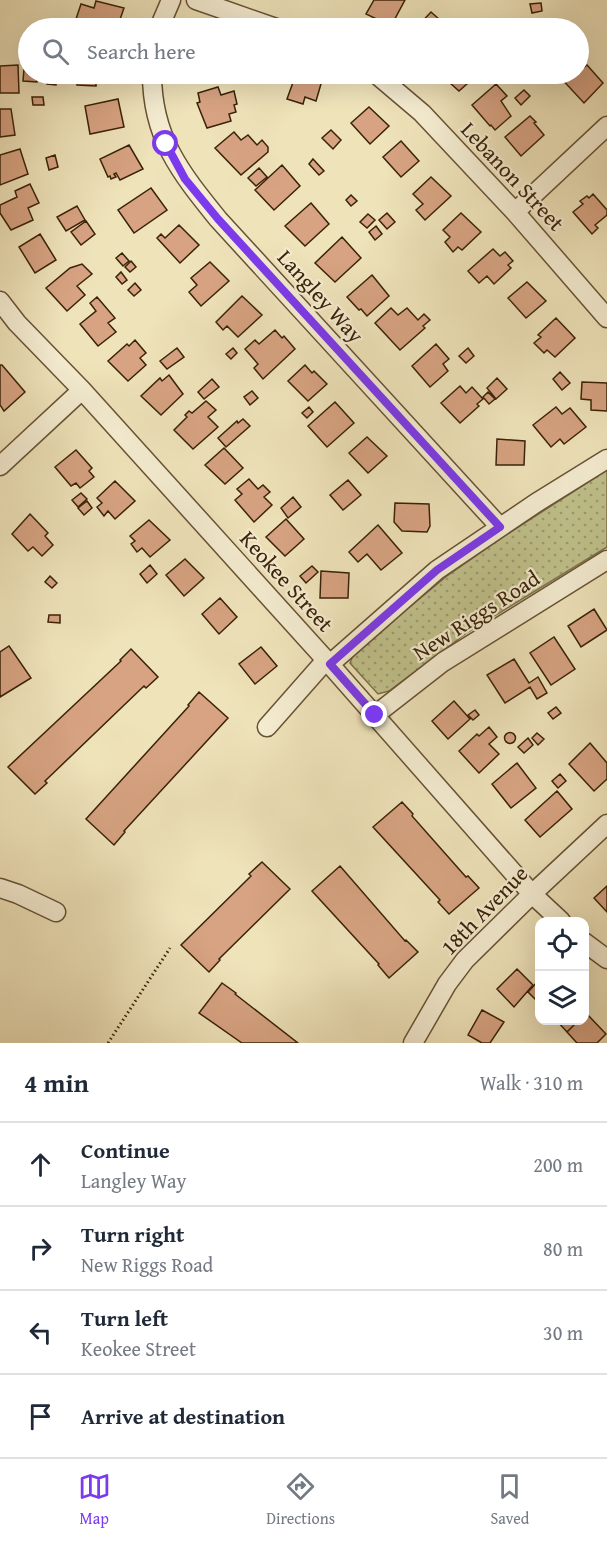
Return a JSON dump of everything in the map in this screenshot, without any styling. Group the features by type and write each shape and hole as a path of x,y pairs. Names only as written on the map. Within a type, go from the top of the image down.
{"street":[{"path":"163,18 171,0"},
{"path":"196,0 247,18"},
{"name":"Langley Way","path":"152,84 153,98 161,130 174,162 185,179 218,219 500,527"},
{"name":"Lebanon Street","path":"388,84 422,113 515,212 607,318"},
{"path":"515,212 607,126"},
{"name":"Keokee Street","path":"0,301 17,323 82,390 328,662 532,894 557,917"},
{"path":"0,466 82,390"},
{"path":"267,727 328,662 437,570 607,459"},
{"name":"New Riggs Road","path":"375,715 443,662 607,560"},
{"name":"18th Avenue","path":"413,1043 447,984 465,960 607,824"},
{"path":"0,888 56,912"},
{"path":"589,945 607,959"}],"path":[{"path":"108,1043 170,948"}],"green space":[{"path":"607,470 607,547 468,632 389,691 378,694 350,663 354,653 447,576"}],"building":[{"path":"374,0 405,0 395,18 374,18 366,14"},
{"path":"96,1 124,8 120,18 76,18 81,4 94,8"},
{"path":"541,3 542,11 532,13 530,4"},
{"path":"431,12 438,18 425,18"},
{"path":"18,65 19,93 0,93 0,66"},
{"path":"589,67 603,83 584,103 566,84 589,84"},
{"path":"96,84 96,86 77,85"},
{"path":"292,84 321,84 316,101 305,97 303,104 287,99"},
{"path":"451,84 467,84 459,91"},
{"path":"496,84 507,96 501,101 511,116 495,130 472,105"},
{"path":"218,87 221,95 234,91 236,112 229,114 231,121 207,128 197,103 200,102 198,93"},
{"path":"524,90 530,96 521,105 515,98"},
{"path":"32,97 43,97 44,105 33,105"},
{"path":"118,99 124,127 90,134 85,106"},
{"path":"369,107 389,126 370,144 351,123"},
{"path":"0,109 11,109 15,135 0,137"},
{"path":"530,116 544,135 521,156 505,137"},
{"path":"331,130 341,140 333,149 322,138"},
{"path":"234,132 241,140 248,135 257,145 262,140 268,147 268,152 241,175 215,148"},
{"path":"401,141 419,161 401,177 383,157"},
{"path":"129,145 143,169 120,180 116,173 114,174 116,177 111,179 100,159"},
{"path":"20,149 28,174 0,185 0,155"},
{"path":"55,155 58,167 49,170 46,158"},
{"path":"313,159 324,171 319,175 309,164"},
{"path":"282,165 300,186 274,210 255,190"},
{"path":"259,168 267,177 256,186 248,178"},
{"path":"431,177 451,196 425,220 416,210 423,204 413,194"},
{"path":"30,184 39,203 28,208 33,220 11,230 0,213 0,205 17,197 15,191"},
{"path":"151,188 167,210 134,233 118,210"},
{"path":"593,194 607,210 607,215 595,225 598,228 592,234 573,212 583,204 580,201"},
{"path":"351,195 357,201 351,206 346,200"},
{"path":"311,203 329,224 305,246 285,226"},
{"path":"77,206 85,220 66,231 57,217"},
{"path":"387,213 395,222 387,229 379,220"},
{"path":"461,213 481,232 462,250 458,247 453,252 445,242 450,237 443,230"},
{"path":"368,214 375,220 367,228 360,222"},
{"path":"86,221 95,234 81,245 71,232"},
{"path":"179,225 199,245 180,263 157,238 161,234 165,238"},
{"path":"376,226 382,234 375,240 369,232"},
{"path":"40,234 56,260 35,273 19,247"},
{"path":"342,237 361,258 335,282 315,263"},
{"path":"493,249 500,256 505,252 513,261 508,265 511,268 494,284 487,276 479,283 468,271"},
{"path":"122,253 129,261 123,266 116,258"},
{"path":"131,261 136,267 130,272 125,267"},
{"path":"210,262 229,281 201,306 189,292 197,285 191,278"},
{"path":"82,264 92,274 77,286 85,295 67,311 46,288 70,268"},
{"path":"121,272 127,280 122,284 116,277"},
{"path":"372,275 389,296 367,316 347,297"},
{"path":"527,282 546,301 526,318 508,298"},
{"path":"135,283 141,290 134,296 128,290"},
{"path":"242,296 262,315 238,337 227,326 223,330 216,322"},
{"path":"97,297 115,318 108,323 116,332 98,346 80,324 96,311 90,303"},
{"path":"391,308 398,315 407,308 418,320 424,314 430,320 423,326 425,328 400,350 375,323"},
{"path":"556,318 575,338 555,357 547,350 544,353 534,343 541,337 538,335"},
{"path":"275,330 282,338 284,336 295,349 263,379 254,368 258,364 245,349 255,340 259,344"},
{"path":"135,340 146,353 140,358 146,365 128,381 108,361"},
{"path":"436,344 449,359 443,364 448,371 430,387 412,366"},
{"path":"177,348 184,357 167,369 160,361"},
{"path":"233,348 237,353 231,359 226,354"},
{"path":"468,348 474,356 466,363 459,356"},
{"path":"0,365 25,392 4,411 0,405"},
{"path":"305,365 327,384 308,401 288,381"},
{"path":"560,372 570,383 562,390 553,379"},
{"path":"169,375 183,394 161,415 141,396 160,378 162,381"},
{"path":"497,378 507,389 496,399 487,388"},
{"path":"212,379 219,387 204,399 198,392"},
{"path":"582,382 607,383 607,411 591,410 591,400 581,399"},
{"path":"460,386 466,393 472,387 483,399 477,404 479,406 460,423 441,403"},
{"path":"252,391 258,398 250,405 244,397"},
{"path":"488,392 495,399 489,404 483,397"},
{"path":"206,401 216,410 208,417 218,427 193,449 174,430 187,417 185,415 189,411 192,413"},
{"path":"335,402 354,423 327,447 308,426"},
{"path":"309,407 313,412 307,418 302,413"},
{"path":"556,407 562,414 570,408 586,427 564,444 560,439 551,447 533,425"},
{"path":"243,419 250,426 226,447 218,438 237,421 238,423"},
{"path":"367,437 387,456 368,473 349,453"},
{"path":"497,439 525,441 524,465 496,465"},
{"path":"224,448 243,468 225,484 205,465"},
{"path":"76,450 92,468 89,471 94,477 80,488 76,483 71,486 55,467"},
{"path":"249,479 258,489 263,485 270,492 264,497 272,505 254,522 235,500 242,494 237,489"},
{"path":"348,480 361,495 343,510 330,495"},
{"path":"115,481 135,501 115,519 108,511 104,516 97,507 102,503 97,498"},
{"path":"81,493 87,499 78,507 72,500"},
{"path":"293,497 301,507 288,518 281,508"},
{"path":"87,501 92,508 84,515 78,508"},
{"path":"395,503 429,504 430,526 427,532 402,531 394,522"},
{"path":"30,514 48,533 45,536 53,545 42,556 33,547 28,551 12,534"},
{"path":"286,519 304,539 285,556 266,537"},
{"path":"149,520 170,540 150,557 142,548 137,552 131,544 135,541 130,536"},
{"path":"378,525 402,553 381,570 367,554 358,562 349,552"},
{"path":"185,559 204,578 184,596 166,575"},
{"path":"150,565 157,574 147,583 140,574"},
{"path":"312,566 318,572 306,583 300,576"},
{"path":"321,571 349,573 348,598 320,598"},
{"path":"50,576 57,583 52,588 45,582"},
{"path":"220,598 237,617 219,634 202,614"},
{"path":"594,609 607,630 581,647 568,626"},
{"path":"49,615 60,615 60,623 48,622"},
{"path":"554,637 575,669 551,685 530,653"},
{"path":"9,646 31,678 0,697 0,652"},
{"path":"261,647 277,666 255,684 239,664"},
{"path":"131,649 158,677 146,688 144,686 45,781 47,783 35,794 8,767"},
{"path":"514,659 529,683 538,677 547,693 537,699 530,687 505,703 487,675"},
{"path":"199,692 228,718 124,831 114,845 86,819 189,706"},
{"path":"454,701 470,719 448,739 432,721"},
{"path":"556,707 561,713 553,719 548,713"},
{"path":"475,710 479,715 473,720 468,715"},
{"path":"489,727 497,737 489,744 499,754 479,773 459,751 477,734 479,736"},
{"path":"510,732 516,738 510,744 504,738"},
{"path":"537,733 544,739 538,745 532,738"},
{"path":"528,738 533,745 524,753 518,747"},
{"path":"590,743 607,763 607,779 594,791 569,764"},
{"path":"517,763 536,788 511,808 492,784"},
{"path":"560,774 566,781 558,788 552,781"},
{"path":"557,791 572,809 540,837 525,820"},
{"path":"402,802 466,877 468,876 479,888 449,914 438,902 440,900 373,827"},
{"path":"262,862 290,889 219,959 209,972 181,945 251,876 249,874"},
{"path":"340,866 405,941 418,952 389,978 312,891"},
{"path":"607,886 607,912 594,898"},
{"path":"517,969 533,985 514,1007 497,989"},
{"path":"222,983 298,1043 242,1043 199,1013"},
{"path":"535,984 535,999 528,992"},
{"path":"482,1010 504,1022 490,1043 482,1043 468,1035"},
{"path":"589,1016 606,1034 597,1043 577,1043 567,1032 574,1025 589,1025"},
{"path":"561,1025 574,1025 567,1032"}],"route":[{"path":"166,144 185,179 218,219 500,527 437,570 330,664 375,715"}]}
